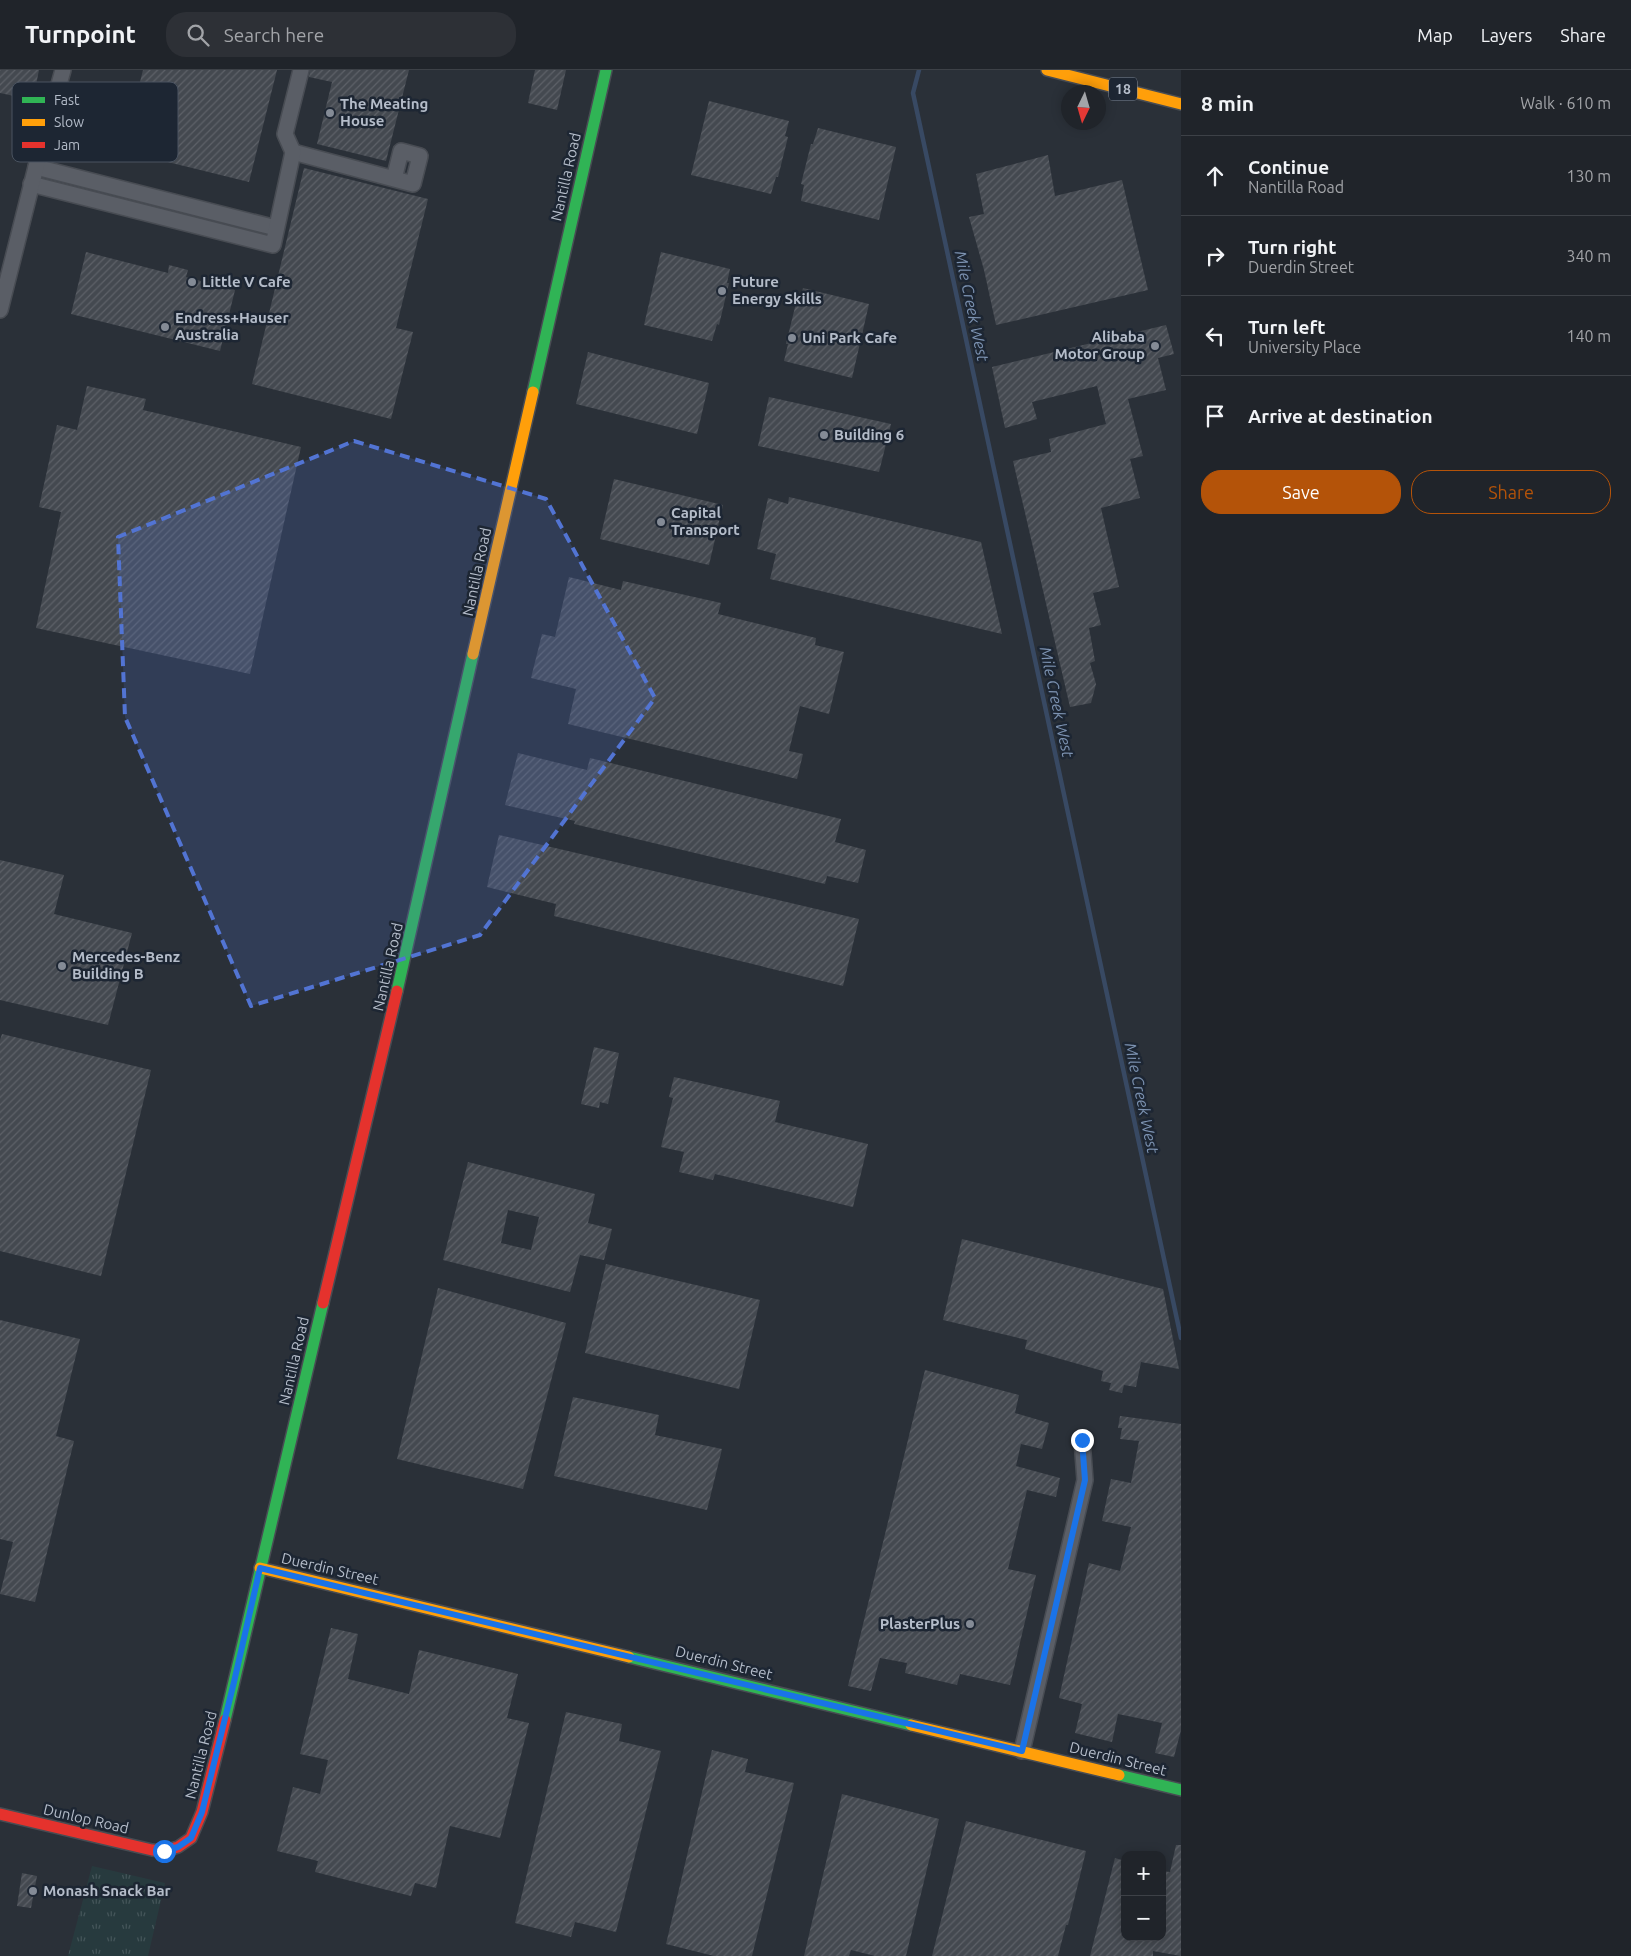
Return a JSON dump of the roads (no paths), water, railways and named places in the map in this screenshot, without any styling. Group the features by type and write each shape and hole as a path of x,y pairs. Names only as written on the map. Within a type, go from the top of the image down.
{"main road":[{"name":"Nantilla Road","path":"164,1851 178,1847 191,1838 202,1812 416,910 606,70"},
{"name":"18","path":"1047,70 1065,72 1181,104"},
{"name":"Duerdin Street","path":"260,1568 1181,1790"},
{"name":"Dunlop Road","path":"0,1814 152,1850 164,1851"}],"street":[{"path":"31,184 273,245 293,152 285,134 301,70"},
{"path":"293,152 394,179"},
{"path":"0,310 37,162"},
{"path":"36,167 276,228"},
{"path":"1022,1751 1085,1480 1082,1440"}],"waterway":[{"name":"Mile Creek West","path":"919,70 913,93 1181,1338"}],"place":[{"name":"The Meating House","path":"330,113"},
{"name":"Little V Cafe","path":"192,282"},
{"name":"Future Energy Skills","path":"722,291"},
{"name":"Endress+Hauser Australia","path":"165,327"},
{"name":"Uni Park Cafe","path":"792,338"},
{"name":"Alibaba Motor Group","path":"1155,346"},
{"name":"Building 6","path":"824,435"},
{"name":"Capital Transport","path":"661,522"},
{"name":"Mercedes-Benz Building B","path":"62,966"},
{"name":"PlasterPlus","path":"970,1624"},
{"name":"Monash Snack Bar","path":"33,1891"}]}
